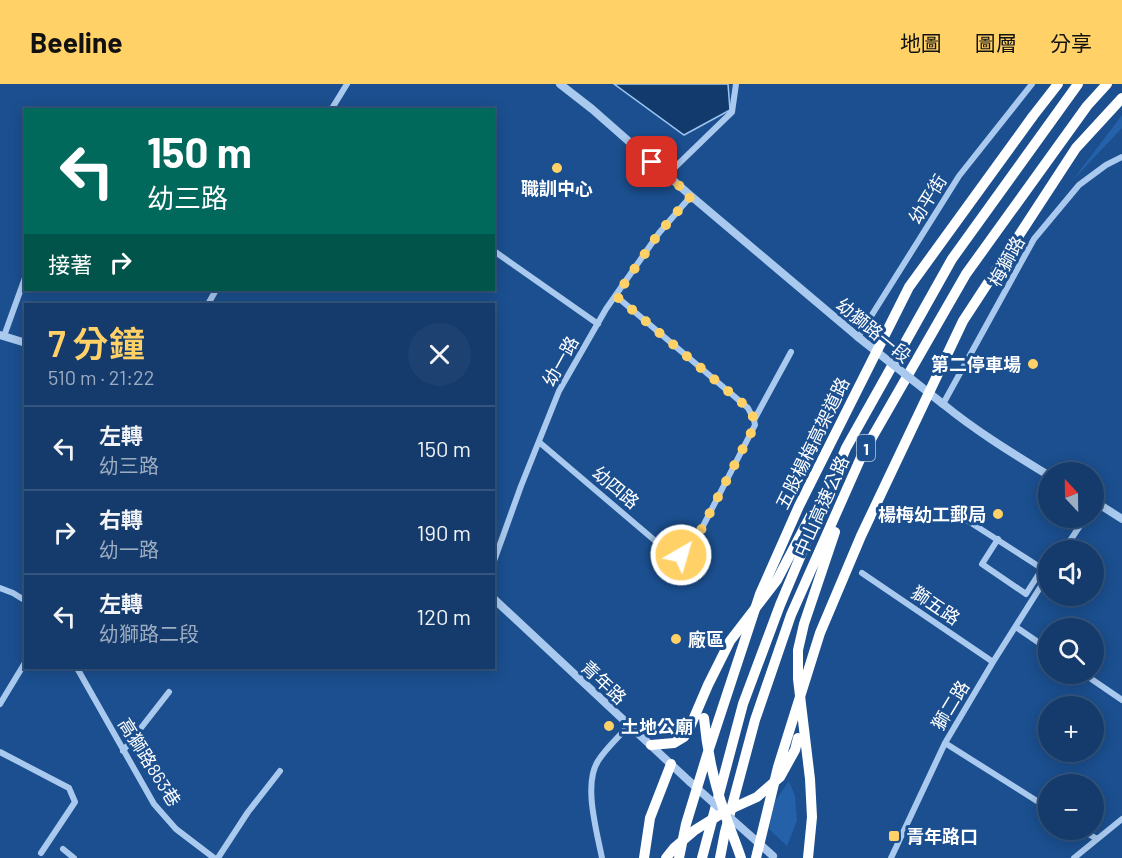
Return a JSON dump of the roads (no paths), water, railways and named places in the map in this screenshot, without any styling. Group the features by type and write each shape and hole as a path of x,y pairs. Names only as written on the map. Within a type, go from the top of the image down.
{"highway":[{"name":"五股楊梅高架道路","path":"679,858 686,824 708,752 760,594 799,506 909,287 1058,84"},
{"name":"中山高速公路","path":"702,858 743,704 780,605 846,448 952,259 1078,84"},
{"name":"中山高速公路","path":"720,858 756,720 790,615 862,455 966,274 1087,106 1107,84"},
{"name":"1","path":"756,858 778,767 820,633 861,536 963,321 1076,148 1122,98"},
{"path":"651,746 674,743 684,737 730,640 777,580 846,448"},
{"path":"808,858 812,817 810,779 798,680 798,650 804,624 854,473"},
{"path":"708,685 704,718 706,744 712,773 741,858"},
{"path":"666,858 695,830 724,812 757,797 780,777 795,750 802,718"},
{"path":"644,858 650,818 671,764"}],"street":[{"path":"332,108 346,84"},
{"name":"幼獅路一段","path":"560,84 858,337 964,421 1038,469"},
{"path":"667,175 732,112 736,84"},
{"name":"幼平街","path":"858,337 959,176 1032,84"},
{"name":"梅獅路","path":"944,404 1034,239 1078,185 1106,165 1122,157"},
{"name":"幼一路","path":"495,558 559,391 616,296 659,233 691,196"},
{"path":"495,252 598,324"},
{"path":"24,280 2,335 24,342"},
{"path":"616,296 748,408 754,420"},
{"path":"754,420 791,352"},
{"name":"幼四路","path":"539,442 673,556 681,555 694,543 755,425 754,420"},
{"path":"1104,509 1122,519"},
{"path":"965,519 1038,566"},
{"path":"998,539 982,564 1026,594 1038,581"},
{"name":"獅五路","path":"862,573 993,662"},
{"name":"獅二路","path":"891,858 945,743 1038,587"},
{"path":"0,588 24,600"},
{"name":"青年路","path":"495,600 774,857"},
{"path":"1016,627 1038,642"},
{"path":"0,704 24,664"},
{"name":"高獅路863巷","path":"78,669 161,814 176,829 216,858"},
{"path":"1099,684 1122,700"},
{"path":"123,751 169,692"},
{"path":"602,858 591,804 593,772 597,761 629,725"},
{"path":"945,743 1038,802"},
{"path":"0,752 69,788 75,801 41,854"},
{"path":"216,858 280,771"},
{"path":"1104,833 1122,819"},
{"path":"1074,858 1096,840"},
{"path":"63,849 74,858"}],"place":[{"name":"職訓中心","path":"557,168"},
{"name":"第二停車場","path":"1033,364"},
{"name":"楊梅幼工郵局","path":"998,514"},
{"name":"廠區","path":"676,639"},
{"name":"土地公廟","path":"609,726"},
{"name":"青年路口","path":"894,836"}]}
